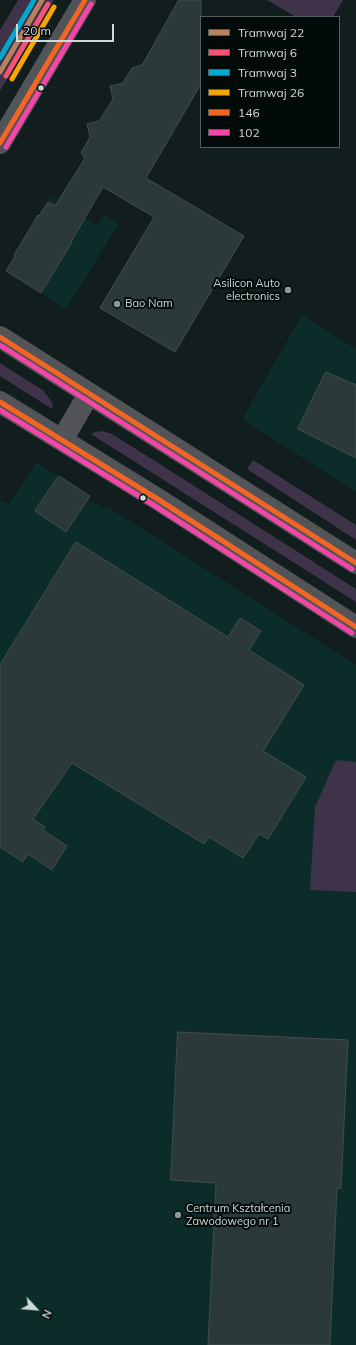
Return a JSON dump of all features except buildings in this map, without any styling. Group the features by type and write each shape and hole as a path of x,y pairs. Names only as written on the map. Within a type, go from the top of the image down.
{"main road":[{"path":"0,143 85,0"}],"street":[{"path":"0,337 356,563"},
{"path":"62,440 90,394"},
{"path":"0,402 156,498 356,627"}],"shaded area":[{"path":"18,0 54,0 0,91 0,30"},
{"path":"267,0 343,0 334,16 294,16"},
{"path":"50,197 97,226 105,214 119,224 66,309 6,271 15,256 14,255"},
{"path":"302,315 356,349 356,492 242,419"},
{"path":"0,363 44,391 53,404 52,409 0,376"},
{"path":"102,431 112,434 356,589 356,602 91,434"},
{"path":"253,460 356,525 356,540 247,469"},
{"path":"36,462 90,496 87,499 105,509 108,507 356,665 356,1345 0,1345 0,500 9,504"},
{"path":"336,760 356,762 356,892 310,890 315,807"}],"tram line":[{"name":"3","path":"0,58 34,0"},
{"name":"22","path":"0,72 42,0"},
{"name":"6","path":"6,76 48,4"},
{"name":"26","path":"12,79 54,7"}],"transit line":[{"name":"146","path":"0,143 85,0"},
{"name":"102","path":"6,147 91,4"},
{"name":"146","path":"0,337 356,563"},
{"name":"102","path":"0,345 352,569"},
{"name":"146","path":"0,402 156,498 356,627"},
{"name":"102","path":"0,410 152,504 352,633"}],"place":[{"name":"Asilicon Auto electronics","path":"288,290"},
{"name":"Bao Nam","path":"117,304"},
{"name":"Centrum Kształcenia Zawodowego nr 1","path":"178,1215"}]}
